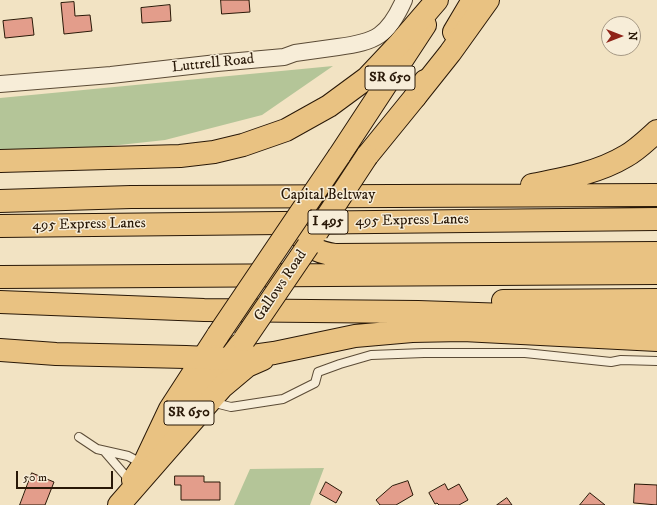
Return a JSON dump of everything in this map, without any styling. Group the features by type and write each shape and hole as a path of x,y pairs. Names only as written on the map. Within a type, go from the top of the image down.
{"main road":[{"path":"0,161 180,156 207,153 244,145 286,130 330,106 367,78 437,0"},
{"name":"Gallows Road","path":"119,505 144,464 170,409 202,357 339,156 441,0"},
{"name":"Gallows Road","path":"144,464 189,412 244,340 313,239 367,156 415,97 473,0"},
{"path":"415,97 450,53 488,0"},
{"path":"486,195 565,178 608,165 626,156 657,131"},
{"name":"Capital Beltway","path":"0,201 139,197 657,195"},
{"name":"495 Express Lanes","path":"0,226 657,219"},
{"path":"292,226 313,239 316,251 339,248 657,239"},
{"path":"339,248 657,253"},
{"path":"0,277 657,273"},
{"path":"0,302 657,300"},
{"path":"0,302 204,310 418,312 657,320"},
{"path":"0,350 56,354 230,359 274,353 355,336 412,331 463,330 657,340"},
{"path":"119,505 222,387 247,366 274,353"}],"street":[{"name":"Luttrell Road","path":"0,84 111,75 284,57 294,53 360,44 376,38 387,29 404,0"}],"lane":[{"path":"208,402 231,407 283,399 315,383 318,372 371,355 424,353 525,353 611,362 621,360 657,362"},
{"path":"79,437 97,449 128,456 144,464"},
{"path":"105,452 119,470 132,483"}],"green space":[{"path":"333,66 262,115 165,140 0,158 0,98"},
{"path":"324,468 310,505 234,505 250,469"}],"building":[{"path":"221,0 249,0 250,12 222,14"},
{"path":"74,2 75,16 90,15 92,31 64,34 61,3"},
{"path":"170,5 171,21 142,23 141,8"},
{"path":"32,18 34,35 5,38 3,21"},
{"path":"32,473 54,482 45,505 20,505"},
{"path":"175,476 204,476 204,482 220,482 220,500 181,500 181,485 175,485"},
{"path":"408,481 413,495 396,505 380,505 376,500 392,486"},
{"path":"326,482 342,492 336,503 320,494"},
{"path":"445,484 448,490 459,484 468,500 459,505 435,504 429,493"},
{"path":"635,484 657,485 657,505 634,503"},
{"path":"590,493 605,505 580,505"},
{"path":"507,498 512,505 497,505"}]}
